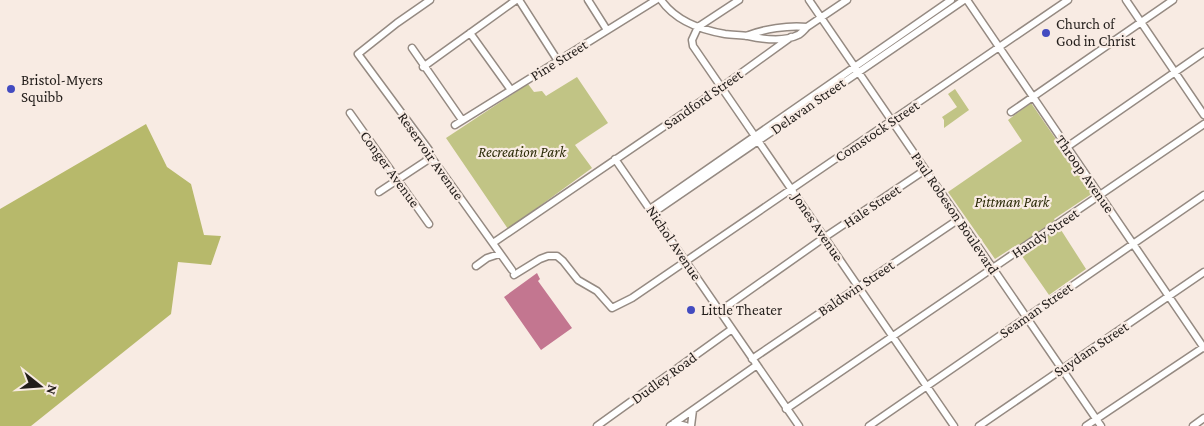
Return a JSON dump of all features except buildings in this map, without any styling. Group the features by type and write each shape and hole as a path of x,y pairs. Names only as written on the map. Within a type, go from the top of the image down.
{"street":[{"path":"424,67 518,0 558,61"},
{"path":"588,0 607,30"},
{"name":"Pine Street","path":"455,125 656,0"},
{"path":"662,0 666,7 682,20 698,27 725,34 758,39 791,37"},
{"path":"698,27 739,0"},
{"name":"Paul Robeson Boulevard","path":"809,0 993,268 1025,318 1101,426"},
{"path":"821,18 847,0"},
{"name":"Delavan Street","path":"912,31 951,0"},
{"name":"Delavan Street","path":"652,211 912,31 965,0"},
{"name":"Throop Avenue","path":"965,0 1204,347"},
{"name":"Comstock Street","path":"513,273 540,259 548,256 557,256 578,280 597,291 612,308 642,293 792,188 1068,0"},
{"path":"1126,0 1204,115"},
{"path":"1011,112 1173,0"},
{"name":"Reservoir Avenue","path":"425,1 358,54 429,150 429,154 513,273"},
{"name":"Sandford Street","path":"493,243 821,18"},
{"path":"746,36 758,32 799,26 807,27"},
{"name":"Jones Avenue","path":"698,27 692,40 694,46 954,426"},
{"path":"470,33 511,90"},
{"path":"412,48 462,120"},
{"path":"1067,146 1204,52"},
{"name":"Conger Avenue","path":"350,113 429,224"},
{"name":"Handy Street","path":"786,408 1204,124"},
{"path":"380,192 426,161 429,154"},
{"name":"Nichol Avenue","path":"615,159 799,426"},
{"name":"Hale Street","path":"720,311 925,170"},
{"name":"Seaman Street","path":"869,426 1204,195"},
{"name":"Baldwin Street","path":"752,358 959,219"},
{"path":"476,266 487,258 501,256"},
{"name":"Suydam Street","path":"979,426 1204,272"},
{"name":"Dudley Road","path":"596,426 732,329"},
{"path":"1086,426 1204,347"},
{"path":"672,425 757,365"},
{"path":"691,426 693,410"},
{"path":"1193,426 1204,418"},
{"path":"672,425 686,426"}],"green space":[{"name":"Recreation Park","path":"577,77 608,123 575,145 592,168 508,229 446,138 528,84 534,92 542,91 546,96"},
{"path":"955,89 969,110 944,128 942,117 957,107 948,94"},
{"name":"Pittman Park","path":"1031,103 1093,193 1054,219 1086,269 1049,295 1015,246 995,259 948,192 1022,141 1008,120"},
{"path":"146,124 167,167 191,184 204,235 221,236 211,265 178,262 171,314 31,426 0,426 0,209"}],"shaded area":[{"path":"537,273 540,279 538,281 572,328 541,350 504,297"}],"place":[{"name":"Church of God in Christ","path":"1046,33"},
{"name":"Bristol-Myers Squibb","path":"11,89"},
{"name":"Little Theater","path":"691,310"}]}
